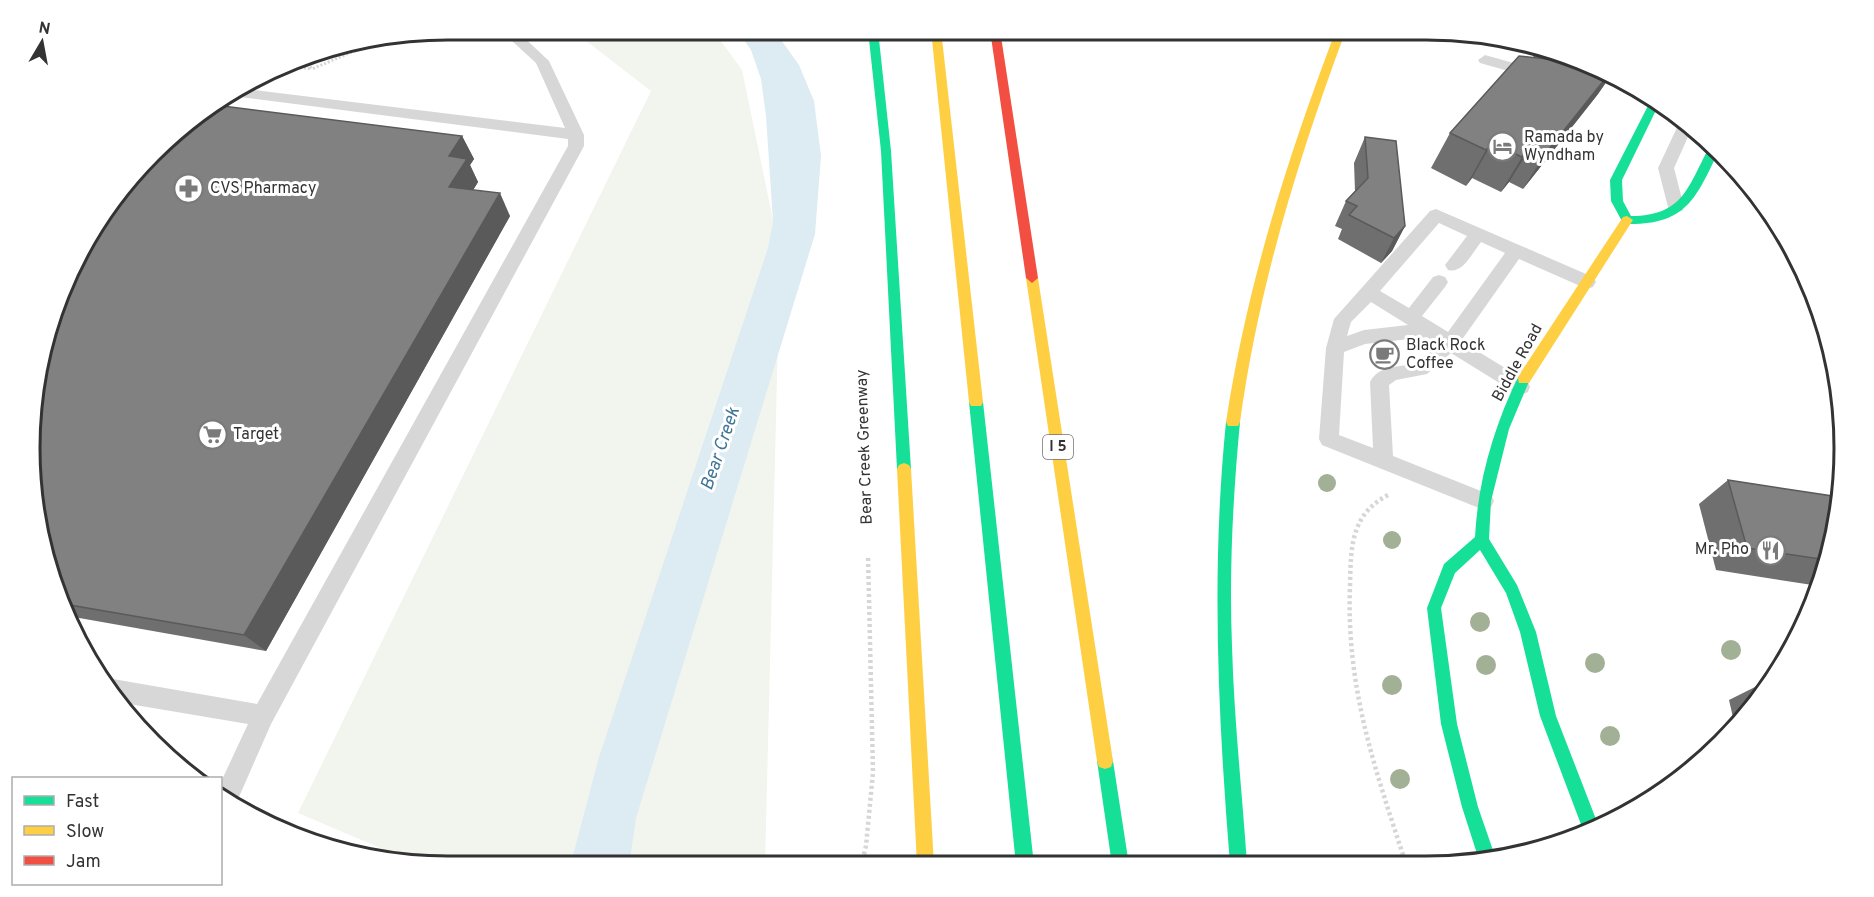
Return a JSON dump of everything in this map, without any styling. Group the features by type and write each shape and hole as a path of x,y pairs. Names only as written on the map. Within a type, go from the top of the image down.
{"main road":[{"path":"874,40 886,151 925,856"},
{"path":"937,40 1024,856"},
{"name":"I 5","path":"996,40 1120,856"},
{"path":"1238,856 1230,768 1222,610 1223,540 1237,392 1249,322 1287,180 1337,40"},
{"path":"1652,109 1616,180 1617,201 1627,220 1650,219 1668,214 1699,178 1710,156"},
{"name":"Biddle Road","path":"1482,540 1484,501 1502,429 1521,387 1536,358 1627,220"},
{"path":"1485,852 1470,807 1449,724 1434,608 1449,569 1482,540 1512,590 1528,632 1548,716 1589,822"}],"lane":[{"path":"229,792 263,716 576,146 576,135 542,61 518,40"},
{"path":"1485,60 1530,72"},
{"path":"246,94 576,135"},
{"path":"1676,207 1666,168 1682,132"},
{"path":"1484,501 1329,439 1335,348 1343,319 1436,214 1587,282"},
{"path":"1454,265 1478,233"},
{"path":"1383,459 1379,382 1387,375 1424,368 1450,342 1516,250"},
{"path":"1411,318 1440,282"},
{"path":"1369,292 1521,387"},
{"path":"1335,348 1364,337 1432,330"},
{"path":"121,691 263,716"}],"path":[{"path":"302,68 312,69 349,53"},
{"path":"309,65 312,69"},
{"path":"1393,493 1379,498 1361,516 1351,541 1348,621 1356,694 1375,768 1403,856"},
{"name":"Bear Creek Greenway","path":"864,856 873,772 867,547"}],"shaded area":[{"path":"585,40 720,40 742,70 780,254 765,856 422,856 390,852 298,813 651,91"}],"water":[{"name":"Bear Creek","path":"744,40 781,40 799,65 814,101 821,156 815,234 636,818 630,856 573,856 599,757 768,248 773,221 766,116 761,79 751,50"}],"building":[{"name":"Ramada by Wyndham","path":"1519,56 1548,59 1603,82 1545,154 1531,147 1522,157 1492,143 1486,150 1450,133"},
{"name":"Target","path":"226,106 462,136 449,156 467,159 449,187 500,193 244,635 72,605 62,580 48,528 40,448 48,369 62,317 72,292 95,244 142,179 179,142"},
{"path":"1365,137 1396,141 1405,226 1394,238 1349,215 1357,206 1346,201 1368,178"},
{"path":"1728,480 1831,496 1819,559 1747,548"}],"traffic: fast":[{"path":"874,40 886,151 904,469"},
{"path":"1627,220 1617,201 1616,180 1652,109"},
{"path":"1627,220 1656,219 1674,211 1689,195 1710,157"},
{"path":"1524,379 1502,429 1484,501 1482,540 1512,590 1528,632 1548,716 1589,822"},
{"path":"976,402 1024,856"},
{"path":"1233,422 1224,533 1223,588 1226,699 1238,856"},
{"path":"1482,540 1449,569 1434,608 1449,724 1470,807 1485,852"},
{"path":"1105,761 1120,856"}],"traffic: slow":[{"path":"937,40 976,402"},
{"path":"1233,422 1250,321 1275,223 1337,40"},
{"path":"1524,379 1627,220"},
{"path":"1032,278 1105,761"},
{"path":"904,469 926,856"}],"traffic: jam":[{"path":"996,40 1032,278"}],"place":[{"name":"Ramada by Wyndham","path":"1503,147"},
{"name":"CVS Pharmacy","path":"189,189"},
{"name":"Black Rock Coffee","path":"1385,355"},
{"name":"Target","path":"212,435"},
{"name":"Mr. Pho","path":"1770,550"}]}
